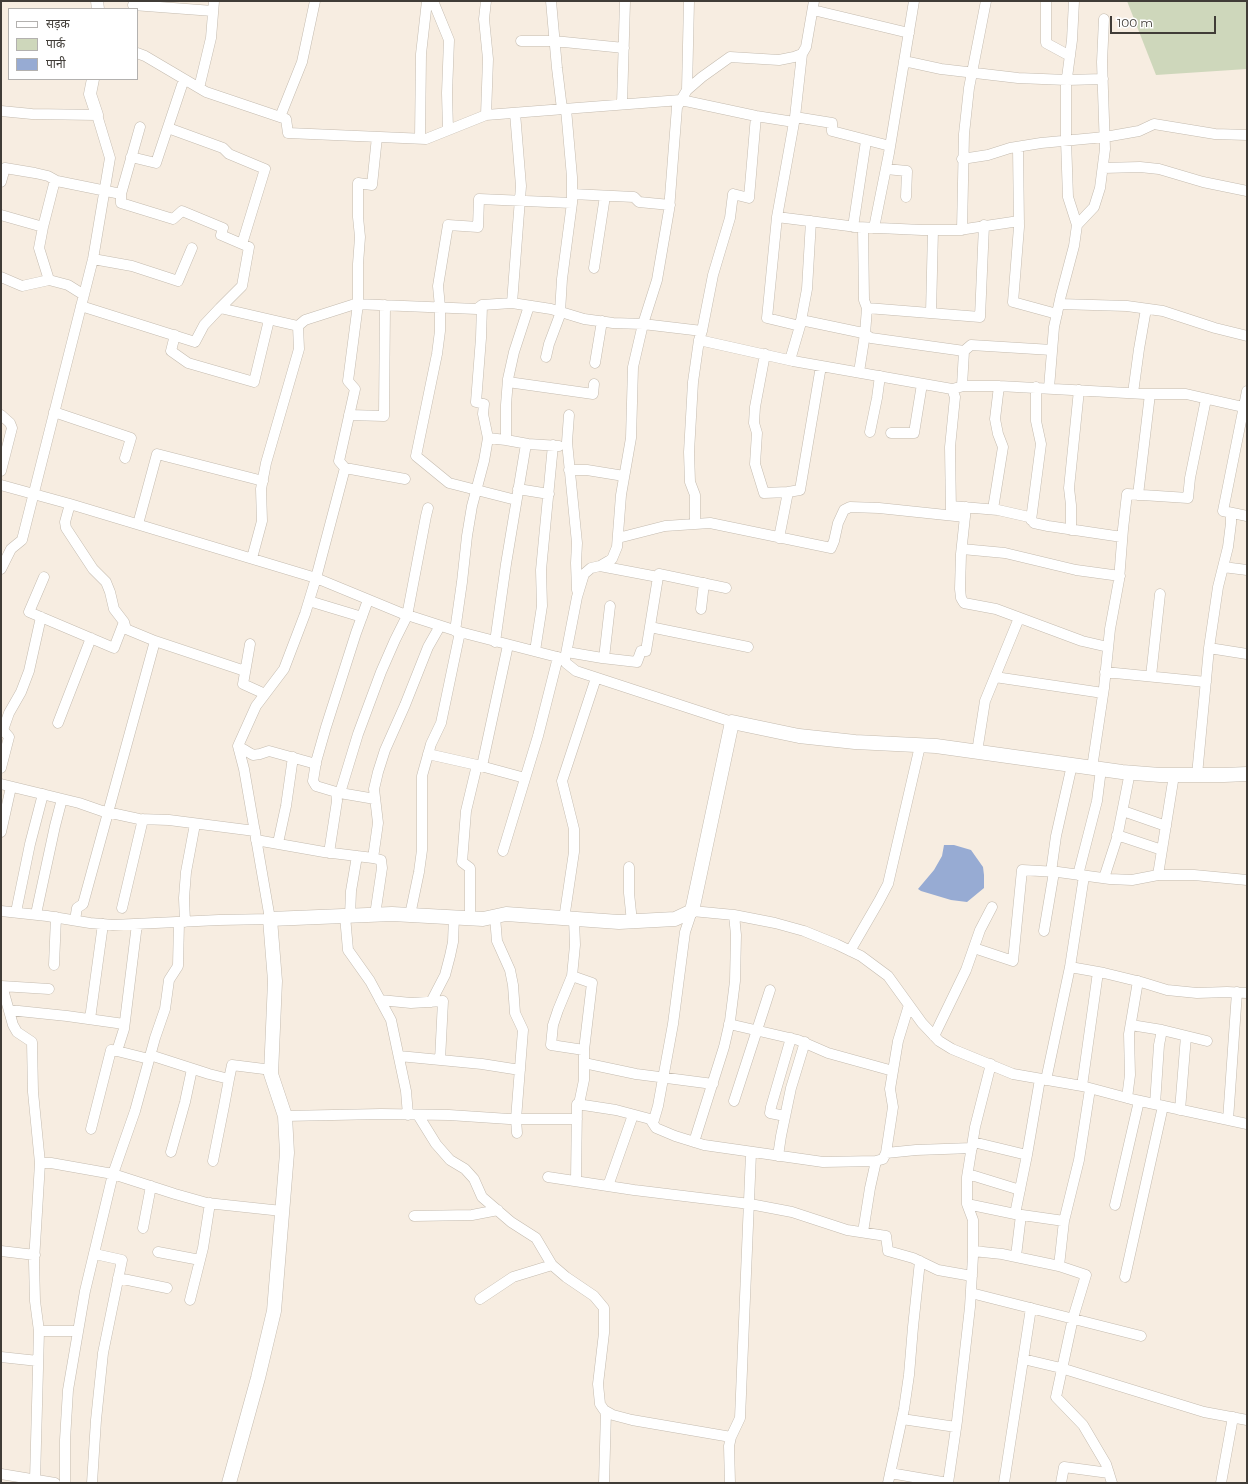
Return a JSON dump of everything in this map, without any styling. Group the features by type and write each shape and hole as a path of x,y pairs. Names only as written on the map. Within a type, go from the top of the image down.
{"highway":[{"path":"229,1483 258,1378 274,1311 287,1153 285,1116 272,1074 275,981 270,919 410,915 483,919 506,914 619,922 675,919 692,910 732,722 800,736 977,752 1130,772 1174,775 1247,774"}],"main road":[{"path":"93,80 90,94 97,115"}],"street":[{"path":"280,116 302,62 315,1"},
{"path":"420,138 421,54 428,1"},
{"path":"433,1 449,40 447,93 448,130"},
{"path":"486,1 484,19 488,59 486,115"},
{"path":"546,357 560,312 562,279 572,198 570,148 554,41 551,1"},
{"path":"622,104 625,1"},
{"path":"687,90 689,1"},
{"path":"874,228 886,169 914,1"},
{"path":"962,230 962,159 964,134 972,73 986,1"},
{"path":"1046,1 1046,44 1070,56"},
{"path":"1049,388 1052,350 1058,309 1078,225 1068,197 1066,140 1067,80 1074,1"},
{"path":"133,5 214,6 211,38 199,88"},
{"path":"909,33 813,6 806,48 802,54 795,119 777,217 767,318 865,334 871,338 964,351"},
{"path":"1078,225 1094,207 1100,188 1103,168 1105,137 1102,79 1104,19"},
{"path":"521,41 554,41 624,48"},
{"path":"138,53 206,92 286,119 288,133 426,139 486,115 680,100 756,116 832,123 832,131 890,146"},
{"path":"503,851 563,656 584,574 591,568 600,566 612,559 618,538 621,495 631,438 633,367 643,324 657,280 670,204 677,108 680,100 687,90 702,77 730,57 779,60 802,54"},
{"path":"904,61 941,69 1018,78 1067,80 1102,79"},
{"path":"131,157 156,163 184,79"},
{"path":"1,111 32,114 97,115 110,158 93,259 22,540 11,549 1,569"},
{"path":"512,303 521,186 515,113"},
{"path":"695,524 695,495 690,482 689,452 693,382 713,276 730,218 733,194 749,198 756,116"},
{"path":"962,159 988,155 1018,147 1066,140 1105,137 1139,130 1154,124 1215,134 1247,135"},
{"path":"81,306 195,342 204,325 242,286 249,247 221,235 223,228 182,211 173,219 121,203 131,157 140,127"},
{"path":"168,128 223,148 230,154 265,169 242,244"},
{"path":"377,136 372,185 358,183 358,217 360,237 358,304 348,381 355,389 339,461 345,468 405,479"},
{"path":"859,372 865,334 867,308 864,300 858,227 866,141"},
{"path":"1018,147 1019,221 1013,302 1058,309 1127,306 1163,311 1247,336"},
{"path":"1,182 5,168 48,176 55,180 122,194"},
{"path":"1103,168 1159,169 1203,182 1247,191"},
{"path":"886,169 907,171 906,197"},
{"path":"49,280 39,248 55,180"},
{"path":"516,500 449,483 416,456 438,354 440,307 438,286 448,225 478,227 479,199 519,201 605,196 634,197 639,202 670,204"},
{"path":"594,268 605,196"},
{"path":"1,214 43,227"},
{"path":"777,217 858,227 933,230 962,230 984,225 1019,221"},
{"path":"790,360 807,289 811,221"},
{"path":"867,308 980,317 984,225"},
{"path":"930,313 933,230"},
{"path":"93,259 132,266 178,281 192,248"},
{"path":"1,276 22,286 49,280 68,285 84,295"},
{"path":"252,558 262,521 261,489 266,463 299,350 298,326 304,320 354,304 477,309 482,305 512,303 560,312 584,319 643,324 701,335 790,360 922,384 957,387 1036,387 1150,394 1186,394 1245,407"},
{"path":"349,415 384,416 385,305"},
{"path":"410,915 422,850 422,776 431,744 441,723 457,632 466,536 484,462 488,438 483,414 484,404 476,402 482,305"},
{"path":"506,440 506,404 508,382 514,352 529,306"},
{"path":"220,308 298,326"},
{"path":"1133,393 1138,348 1146,309"},
{"path":"175,335 171,351 188,363 254,382 269,320"},
{"path":"594,363 602,321"},
{"path":"951,511 950,447 955,397 964,351 971,345 1052,350"},
{"path":"766,354 755,406 754,423 757,432 755,464 764,493 800,490 821,366"},
{"path":"870,432 880,376"},
{"path":"508,382 593,394 594,384"},
{"path":"891,433 914,434 922,384"},
{"path":"993,510 1002,446 995,419 998,386"},
{"path":"1031,520 1041,444 1036,421 1036,387"},
{"path":"1071,530 1069,488 1079,390"},
{"path":"1247,391 1223,511 1247,516"},
{"path":"1138,495 1150,394"},
{"path":"1016,1256 1020,1190 1043,1080 1070,967 1081,875 1097,801 1096,768 1105,672 1120,576 1122,537 1127,494 1188,498 1190,478 1206,399"},
{"path":"54,412 131,438 125,458"},
{"path":"1,415 10,423 12,428 1,471"},
{"path":"569,415 567,447 577,543 577,597"},
{"path":"488,438 526,444 567,447"},
{"path":"496,642 516,500 526,444"},
{"path":"535,652 542,606 541,570 553,445"},
{"path":"138,524 157,454 262,481"},
{"path":"1,911 36,914 103,924 270,919 244,769 238,746 256,706 284,669 316,578 345,468"},
{"path":"569,470 587,470 624,476"},
{"path":"1,486 70,504 316,578 408,616 457,632 535,652 563,656 604,658 637,662 641,651 646,652 658,577"},
{"path":"518,489 549,494"},
{"path":"779,538 788,492"},
{"path":"70,504 65,522 66,528 93,569 106,582 114,609 124,622 126,629 155,641 245,670"},
{"path":"618,538 666,526 710,523 830,548 834,541 838,522 844,510 850,506 966,512 993,510 1029,518 1034,523 1122,537"},
{"path":"329,853 338,793 381,672 395,640 408,616 428,508"},
{"path":"966,512 960,589 961,598 964,603 996,609 1082,641 1108,646"},
{"path":"1197,775 1209,648 1218,587 1231,523 1231,513"},
{"path":"962,549 1006,553 1076,570 1120,576"},
{"path":"600,566 658,577 659,574 726,588"},
{"path":"1223,567 1247,570"},
{"path":"44,577 29,612 114,648 124,622"},
{"path":"701,609 704,583"},
{"path":"1151,676 1160,594"},
{"path":"368,600 339,688 316,764 313,781 316,786 338,793 375,799"},
{"path":"309,601 362,617"},
{"path":"604,658 610,606"},
{"path":"1,768 9,737 3,730 9,713 29,670 41,617"},
{"path":"977,752 985,701 1020,618"},
{"path":"373,858 378,823 374,789 385,750 428,647 440,626"},
{"path":"650,627 748,647"},
{"path":"58,723 91,638"},
{"path":"75,920 78,908 83,904 155,641"},
{"path":"250,644 243,684 264,694"},
{"path":"470,918 470,868 462,862 466,811 479,766 508,645"},
{"path":"1209,648 1247,654"},
{"path":"563,656 566,663 576,671 732,722"},
{"path":"1105,672 1206,682"},
{"path":"995,677 1103,693"},
{"path":"584,1050 551,1045 558,1010 572,976 575,946 569,919 574,852 574,829 562,781 596,678"},
{"path":"238,746 253,754 260,754 268,751 316,764"},
{"path":"850,951 888,884 920,746"},
{"path":"428,754 526,778"},
{"path":"278,844 286,806 293,757"},
{"path":"1044,931 1056,836 1072,765"},
{"path":"1104,878 1123,811 1130,772"},
{"path":"1158,876 1174,775"},
{"path":"1,832 6,785 62,799 108,813 143,819 169,820 195,824 256,835 278,844 329,853 373,858 381,860 382,868 375,915"},
{"path":"16,912 30,844 43,794"},
{"path":"36,914 62,799"},
{"path":"1123,811 1166,826"},
{"path":"122,908 143,819"},
{"path":"65,1483 65,1440 68,1390 85,1291 113,1174 135,1111 149,1057 165,1009 169,980 178,966 186,872 195,824"},
{"path":"1117,835 1162,850"},
{"path":"357,856 348,916 348,950 370,980 391,1020 413,1115 450,1160 465,1169 474,1179 482,1197 511,1222 536,1238 552,1265 566,1277 594,1296 604,1308 604,1333 598,1384 600,1404 606,1411 613,1415 632,1420 731,1437"},
{"path":"629,867 629,893 632,922"},
{"path":"974,948 1013,961 1022,870 1132,880 1158,876 1194,876 1247,880"},
{"path":"934,1036 966,970 980,930 992,907"},
{"path":"652,1123 658,1106 673,1024 685,932 692,910 734,915 804,931 861,956 888,976 922,1023 939,1041 1013,1074 1086,1088 1247,1124"},
{"path":"694,1142 724,1047 729,1024 735,981 736,936 734,915"},
{"path":"54,965 56,917"},
{"path":"495,917 497,941 510,970 513,986 514,1013 522,1030 516,1119 517,1132"},
{"path":"431,1002 445,975 453,942 454,918"},
{"path":"90,1019 103,924"},
{"path":"117,1051 124,1024 137,924"},
{"path":"1070,967 1138,981 1167,990 1197,993 1242,992 1228,1120"},
{"path":"1059,1266 1064,1221 1079,1160 1098,972"},
{"path":"572,976 592,983 584,1050 584,1080 579,1104 577,1104 576,1181"},
{"path":"1127,1098 1130,1075 1130,1034 1138,981"},
{"path":"1,986 49,989"},
{"path":"1,989 4,993 17,1032 32,1042 33,1092 40,1163 35,1255 35,1301 39,1331 35,1480"},
{"path":"734,1101 770,990"},
{"path":"380,1000 411,1002 443,1001 440,1060"},
{"path":"579,1104 650,1119 656,1128 704,1145 751,1153 823,1162 876,1161 883,1158 886,1153 893,1107 890,1089 898,1041 909,1005"},
{"path":"9,1010 124,1024"},
{"path":"729,1024 805,1042 828,1053 893,1071"},
{"path":"1131,1025 1162,1030 1207,1041"},
{"path":"1125,1277 1159,1105 1159,1045 1162,1030"},
{"path":"1180,1110 1186,1036"},
{"path":"785,1116 770,1113 791,1038"},
{"path":"778,1156 791,1088 805,1042"},
{"path":"91,1128 110,1050 149,1057 229,1079"},
{"path":"399,1056 520,1070"},
{"path":"584,1063 636,1074 713,1084"},
{"path":"920,1261 909,1375 902,1419 889,1478 948,1483 956,1427 971,1293 974,1251 972,1220 966,1204 968,1174 975,1127 991,1064"},
{"path":"213,1161 232,1065 272,1070"},
{"path":"171,1152 185,1102 192,1069"},
{"path":"1115,1206 1139,1101"},
{"path":"285,1116 449,1115 516,1119 577,1119"},
{"path":"608,1186 633,1115"},
{"path":"886,1153 972,1145 1027,1155"},
{"path":"730,1483 729,1446 731,1437 740,1418 751,1153"},
{"path":"863,1232 876,1161"},
{"path":"40,1163 58,1164 113,1174 175,1194 210,1203 282,1211"},
{"path":"968,1174 1020,1190"},
{"path":"548,1177 750,1204 792,1212 847,1230 886,1236 888,1251 913,1258 938,1270 972,1276"},
{"path":"143,1228 150,1186"},
{"path":"190,1300 200,1260 210,1203"},
{"path":"966,1204 1064,1221"},
{"path":"414,1216 472,1215 498,1210"},
{"path":"1,1251 35,1255"},
{"path":"974,1251 1016,1256 1059,1266 1086,1275 1073,1318 1061,1368 1056,1397 1083,1425 1106,1464 1110,1478 1064,1467 1061,1483"},
{"path":"158,1252 200,1260"},
{"path":"92,1483 96,1420 103,1353 122,1260 95,1254"},
{"path":"480,1299 513,1277 552,1265"},
{"path":"118,1278 167,1288"},
{"path":"971,1293 1141,1336"},
{"path":"1004,1483 1031,1308"},
{"path":"39,1331 78,1331"},
{"path":"1,1357 38,1361"},
{"path":"1023,1359 1061,1368 1204,1412 1247,1420"},
{"path":"604,1483 606,1411"},
{"path":"1221,1483 1233,1417"},
{"path":"902,1419 956,1427"},
{"path":"4,1478 55,1483"}],"green space":[{"path":"1127,1 1247,1 1247,69 1156,75"}],"water":[{"path":"944,845 954,845 971,850 983,867 984,888 967,902 951,900 918,889 934,870 942,856"}]}
